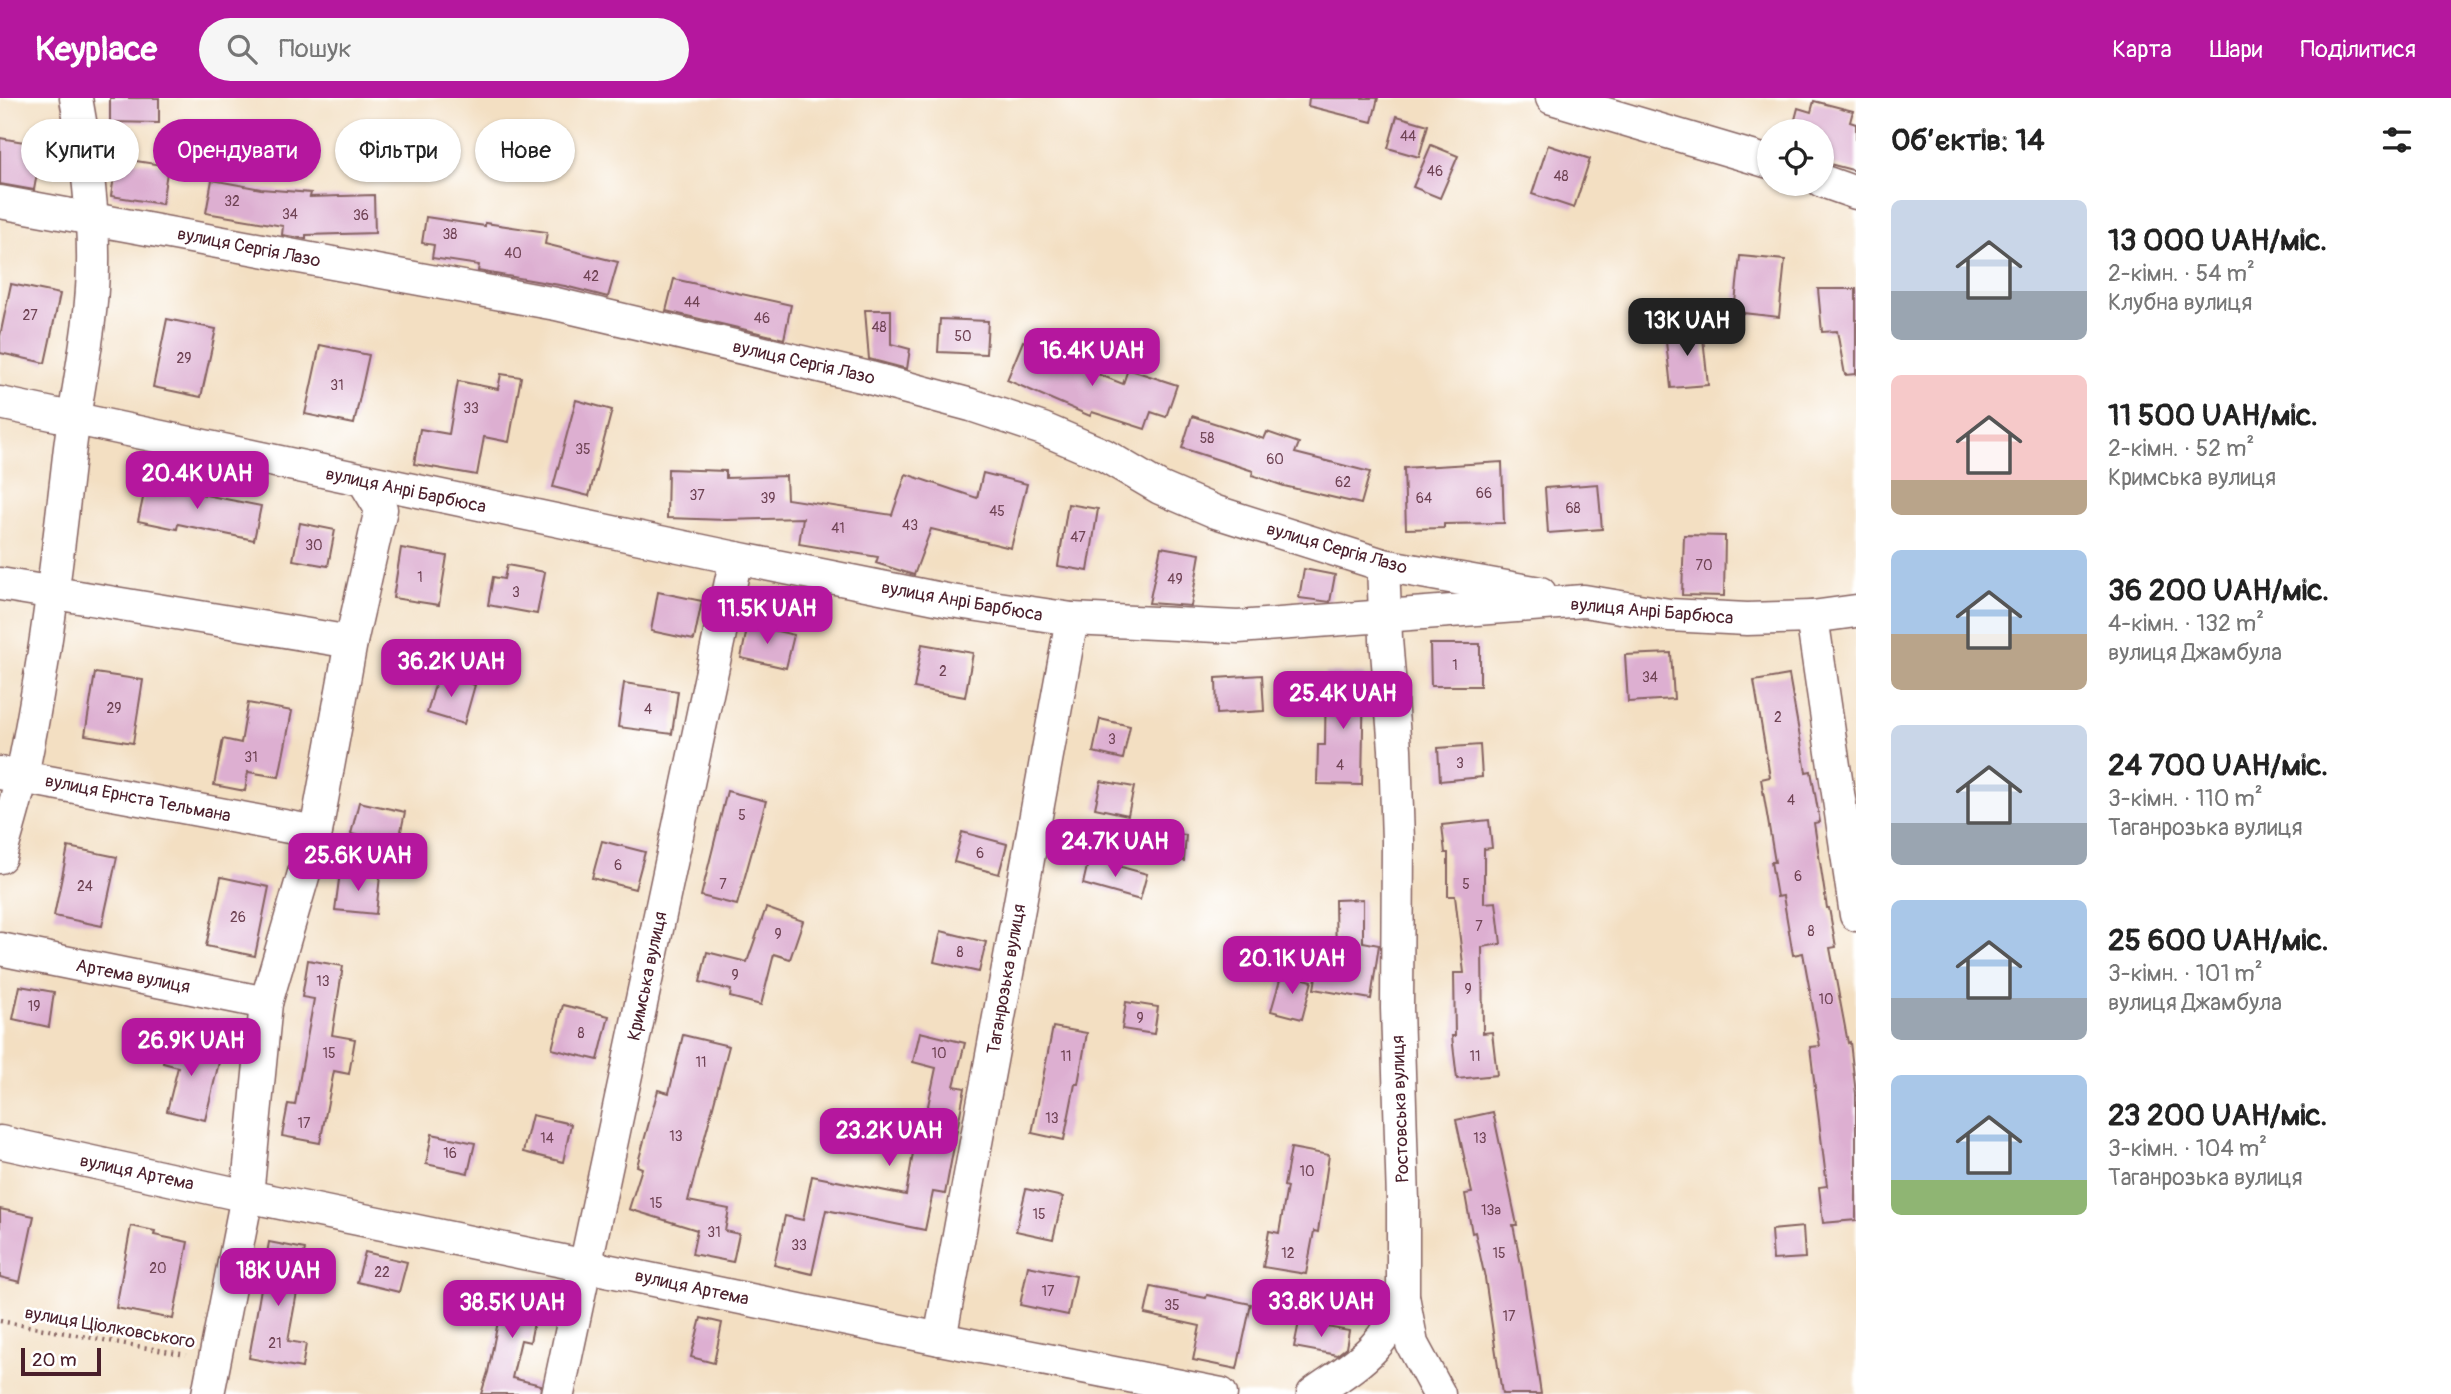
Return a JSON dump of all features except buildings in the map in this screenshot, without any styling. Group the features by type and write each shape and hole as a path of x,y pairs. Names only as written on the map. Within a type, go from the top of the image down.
{"street":[{"path":"0,857 11,775 53,594 73,418 88,335 93,267 91,218 87,155 76,98"},
{"path":"1552,98 1757,158"},
{"path":"1834,185 1856,193"},
{"name":"вулиця Сергія Лазо","path":"0,202 556,304 870,378 946,398 1043,429 1104,456 1160,488 1216,513 1383,565 1584,601"},
{"name":"вулиця Анрі Барбюса","path":"0,403 736,558 951,601 1072,619 1238,626 1584,601 1669,615 1748,619 1812,617 1856,611"},
{"path":"208,1394 247,1196 266,1003 316,832 351,642 381,509 364,481"},
{"name":"Кримська вулиця","path":"558,1394 736,558"},
{"name":"Ростовська вулиця","path":"1383,565 1398,841 1397,1008 1403,1296 1407,1326 1428,1386"},
{"path":"0,584 351,642"},
{"path":"1812,617 1856,915"},
{"name":"Таганрозька вулиця","path":"940,1339 1072,619"},
{"name":"вулиця Ернста Тельмана","path":"11,775 316,832"},
{"name":"Артема вулиця","path":"0,949 266,1003"},
{"name":"вулиця Артема","path":"0,1142 247,1196 1221,1394"},
{"path":"1313,1394 1374,1349 1395,1318 1403,1296"},
{"path":"1374,1349 1403,1349 1428,1386"}],"path":[{"name":"вулиця Ціолковського","path":"0,1321 215,1361"}]}
